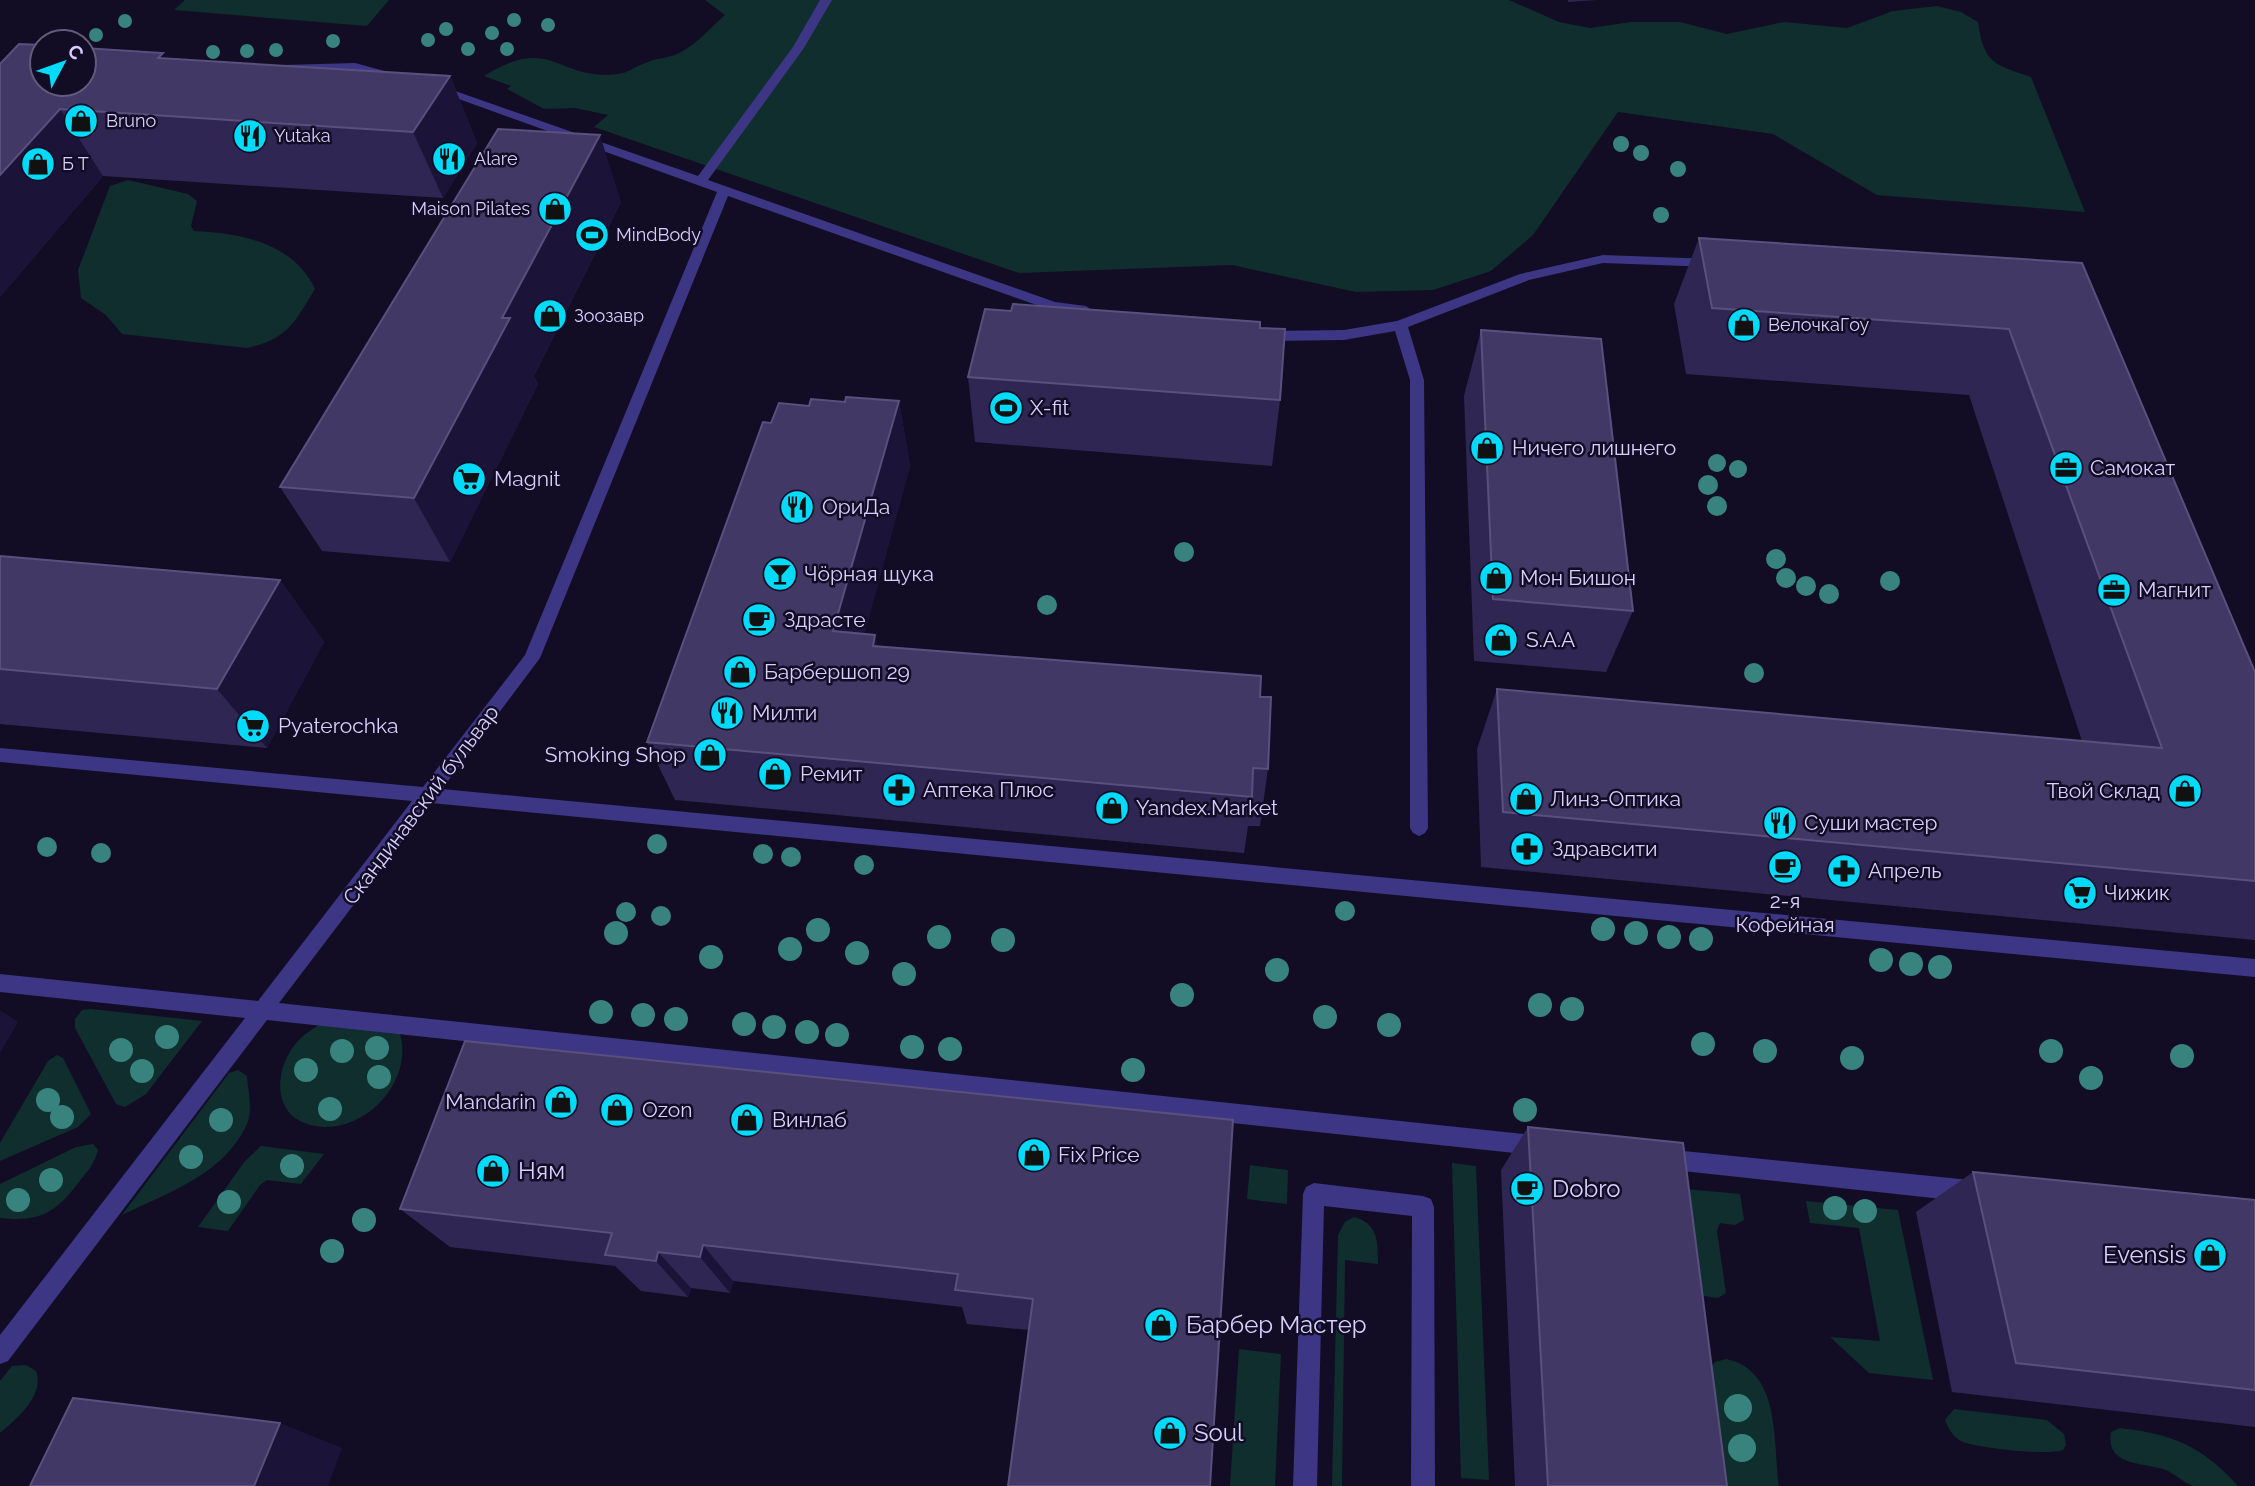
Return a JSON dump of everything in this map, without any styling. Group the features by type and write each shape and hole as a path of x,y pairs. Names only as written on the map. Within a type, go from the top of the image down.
{"street":[{"path":"700,182 798,48 826,0"},
{"path":"266,70 341,66 383,72 1052,306 1102,313"},
{"name":"Скандинавский бульвар","path":"0,1353 532,658 724,191"},
{"path":"1249,335 1284,338 1344,335 1400,325 1525,277 1603,259 1733,264"},
{"path":"1400,325 1417,380 1419,828"},
{"path":"0,755 2255,968"},
{"path":"0,983 1567,1149"},
{"path":"1647,1157 1986,1193"},
{"path":"1305,1486 1314,1194 1423,1207 1423,1486"}],"green space":[{"path":"185,0 389,0 367,26 174,10"},
{"path":"705,0 1509,0 1559,22 1590,28 1631,22 1680,22 1727,34 1784,22 1847,28 1893,11 1937,6 1961,12 1978,22 1980,36 1993,60 2031,77 2085,212 1877,195 1773,134 1618,112 1533,235 1491,271 1433,290 1356,292 1232,265 1019,273 594,127 608,115 575,108 544,109 507,89 511,86 484,76 507,64 525,59 541,59 598,75 618,74 675,55 691,46 725,15"},
{"path":"128,180 188,194 197,201 191,226 194,231 247,238 280,251 294,261 306,273 315,289 288,328 272,340 247,348 122,334 106,315 81,298 78,270 110,186"},
{"path":"82,1010 202,1021 146,1094 125,1107 116,1104 75,1028 75,1019"},
{"path":"332,1018 399,1031 402,1049 400,1067 393,1085 368,1113 352,1122 315,1126 290,1114 280,1092 281,1079 289,1053 297,1042 309,1031"},
{"path":"57,1055 63,1058 91,1114 78,1127 0,1161 0,1143 48,1061"},
{"path":"238,1070 247,1076 249,1118 237,1141 225,1156 210,1169 176,1190 122,1215 229,1073"},
{"path":"93,1144 98,1150 93,1163 54,1209 25,1219 0,1218 0,1184 76,1147"},
{"path":"261,1146 324,1154 301,1184 267,1180 260,1185 228,1231 198,1227 245,1161"},
{"path":"1452,1163 1476,1166 1489,1480 1461,1478"},
{"path":"1250,1165 1288,1170 1287,1204 1247,1199"},
{"path":"1674,1188 1740,1194 1744,1220 1735,1225 1720,1223 1717,1231 1726,1293 1718,1298 1698,1295"},
{"path":"1806,1201 1898,1210 1933,1380 1869,1373 1830,1337 1880,1341 1859,1228 1810,1223"},
{"path":"1354,1217 1368,1224 1375,1234 1378,1264 1345,1260 1342,1486 1332,1486 1338,1235 1345,1222"},
{"path":"1239,1349 1281,1354 1275,1486 1230,1486"},
{"path":"1726,1359 1744,1366 1757,1377 1765,1392 1774,1429 1779,1486 1716,1486 1709,1370 1715,1362"},
{"path":"26,1365 36,1371 37,1389 28,1406 0,1433 0,1381 12,1366"},
{"path":"1954,1409 2047,1420 2064,1434 2066,1445 2063,1450 2043,1452 1969,1444 1955,1437 1945,1420"},
{"path":"2120,1428 2156,1434 2185,1444 2212,1461 2238,1486 2194,1486 2166,1470 2128,1461 2114,1452 2111,1443 2111,1432"}],"building":[{"path":"19,44 28,44 28,98 98,98 98,49 163,53 158,58 450,76 413,132 60,109 0,175 0,64"},
{"path":"498,129 600,135 502,318 510,318 414,498 280,487"},
{"path":"1699,238 2082,263 2255,672 2255,881 1503,812 1497,689 2162,748 2009,329 1712,308"},
{"path":"1013,304 1260,322 1260,328 1285,329 1280,400 968,377 985,309 1011,311"},
{"path":"1481,330 1601,339 1633,611 1493,599"},
{"path":"846,397 899,401 833,631 875,635 873,646 1261,676 1260,697 1271,697 1268,769 1253,768 1252,797 647,742 763,422 771,423 779,403 809,406 811,399 845,402"},
{"path":"0,556 280,580 217,689 0,669"},
{"path":"465,1041 1233,1120 1210,1486 1008,1486 1033,1299 955,1290 958,1274 703,1245 700,1257 658,1252 656,1261 605,1255 612,1233 400,1209"},
{"path":"1528,1127 1683,1143 1727,1486 1548,1486"},
{"path":"1973,1172 2255,1200 2255,1390 2016,1363"},
{"path":"73,1398 280,1423 254,1486 30,1486"}],"place":[{"name":"Bruno","path":"81,121"},
{"name":"Yutaka","path":"250,136"},
{"name":"Alare","path":"449,159"},
{"name":"Б Т","path":"38,164"},
{"name":"Maison Pilates","path":"555,209"},
{"name":"MindBody","path":"592,235"},
{"name":"Зоозавр","path":"550,316"},
{"name":"ВелочкаГоу","path":"1744,325"},
{"name":"X-fit","path":"1006,408"},
{"name":"Ничего лишнего","path":"1487,448"},
{"name":"Самокат","path":"2066,468"},
{"name":"Magnit","path":"469,479"},
{"name":"ОриДа","path":"797,507"},
{"name":"Чöрная щука","path":"780,574"},
{"name":"Мон Бишон","path":"1496,578"},
{"name":"Магнит","path":"2114,590"},
{"name":"Здрасте","path":"759,620"},
{"name":"S.A.A","path":"1501,640"},
{"name":"Барбершоп 29","path":"740,672"},
{"name":"Милти","path":"727,713"},
{"name":"Pyaterochka","path":"253,726"},
{"name":"Smoking Shop","path":"710,755"},
{"name":"Ремит","path":"775,774"},
{"name":"Аптека Плюс","path":"899,790"},
{"name":"Твой Склад","path":"2185,791"},
{"name":"Линз-Оптика","path":"1526,799"},
{"name":"Yandex.Market","path":"1112,808"},
{"name":"Суши мастер","path":"1780,823"},
{"name":"Здравсити","path":"1527,849"},
{"name":"2-я Кофейная","path":"1785,867"},
{"name":"Апрель","path":"1844,871"},
{"name":"Чижик","path":"2080,893"},
{"name":"Mandarin","path":"561,1102"},
{"name":"Ozon","path":"617,1110"},
{"name":"Винлаб","path":"747,1120"},
{"name":"Fix Price","path":"1034,1155"},
{"name":"Ням","path":"493,1171"},
{"name":"Dobro","path":"1527,1189"},
{"name":"Evensis","path":"2210,1255"},
{"name":"Барбер Мастер","path":"1161,1325"},
{"name":"Soul","path":"1170,1433"}]}
